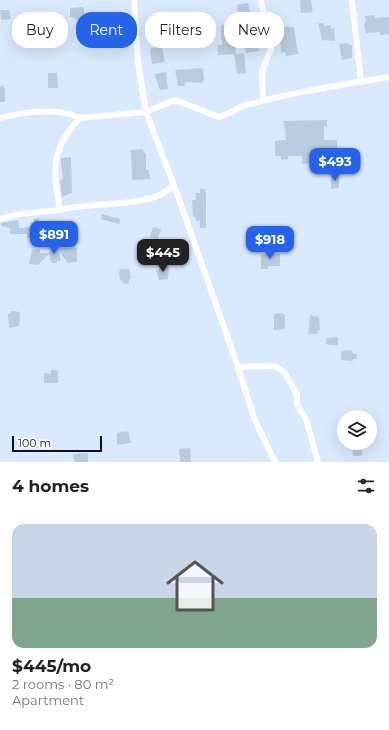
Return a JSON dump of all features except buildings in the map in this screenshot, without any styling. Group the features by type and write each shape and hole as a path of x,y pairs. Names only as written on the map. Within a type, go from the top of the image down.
{"street":[{"path":"134,0 138,62 146,112 174,185 238,367 254,418 275,462"},
{"path":"262,0 265,23 270,35 271,49 262,71 263,101"},
{"path":"352,0 361,81"},
{"path":"0,118 60,111 70,113 80,118 146,112 178,101 219,117 263,101 342,84 389,77"},
{"path":"60,210 54,180 57,154 67,132 80,118"},
{"path":"0,219 19,214 144,200 162,194 174,185"},
{"path":"238,367 275,366 284,372 297,394 297,405 306,419 318,462"}]}
